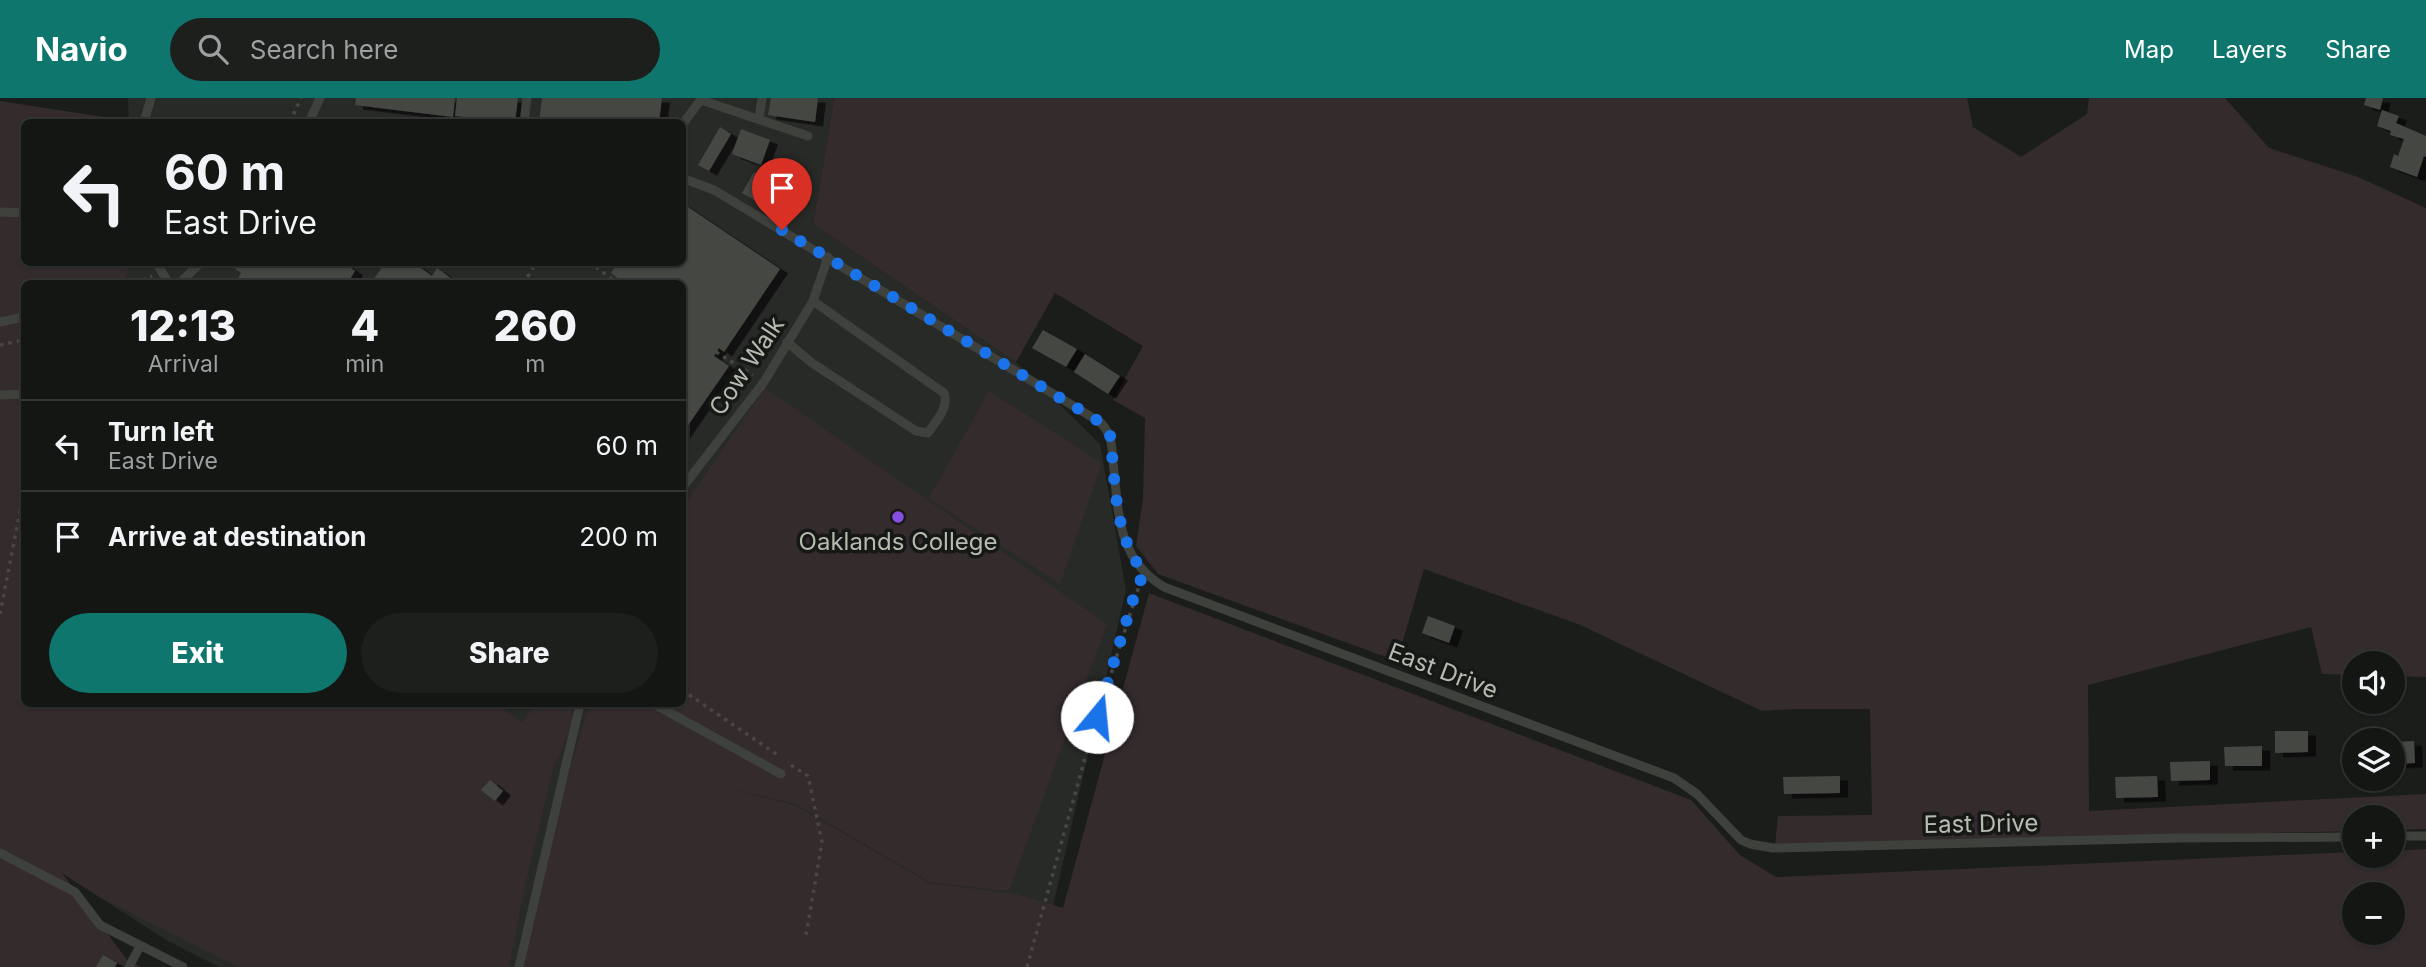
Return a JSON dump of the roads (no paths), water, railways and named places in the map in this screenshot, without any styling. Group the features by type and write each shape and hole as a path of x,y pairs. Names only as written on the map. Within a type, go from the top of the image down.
{"lane":[{"path":"145,119 150,98"},
{"path":"310,119 320,98"},
{"path":"524,119 527,98"},
{"path":"759,119 762,98"},
{"path":"686,120 702,99 807,136"},
{"name":"East Drive","path":"686,180 714,190 828,257 1107,429 1110,435 1120,523 1127,547 1144,573 1164,587 1674,778 1697,794 1732,832 1750,844 1773,848 2342,836"},
{"path":"0,212 21,213"},
{"name":"Cow Walk","path":"686,483 764,382 813,301 828,257"},
{"path":"183,280 197,266"},
{"path":"787,342 812,363 916,430 928,433 945,408 944,393 813,301"},
{"path":"0,322 21,318"},
{"path":"0,395 21,394"},
{"path":"519,967 579,707"},
{"path":"659,707 781,774"},
{"path":"2405,836 2426,836"},
{"path":"0,853 75,892 100,925 183,967"},
{"path":"129,967 140,946"}],"place":[{"name":"Oaklands College","path":"898,517"}]}
